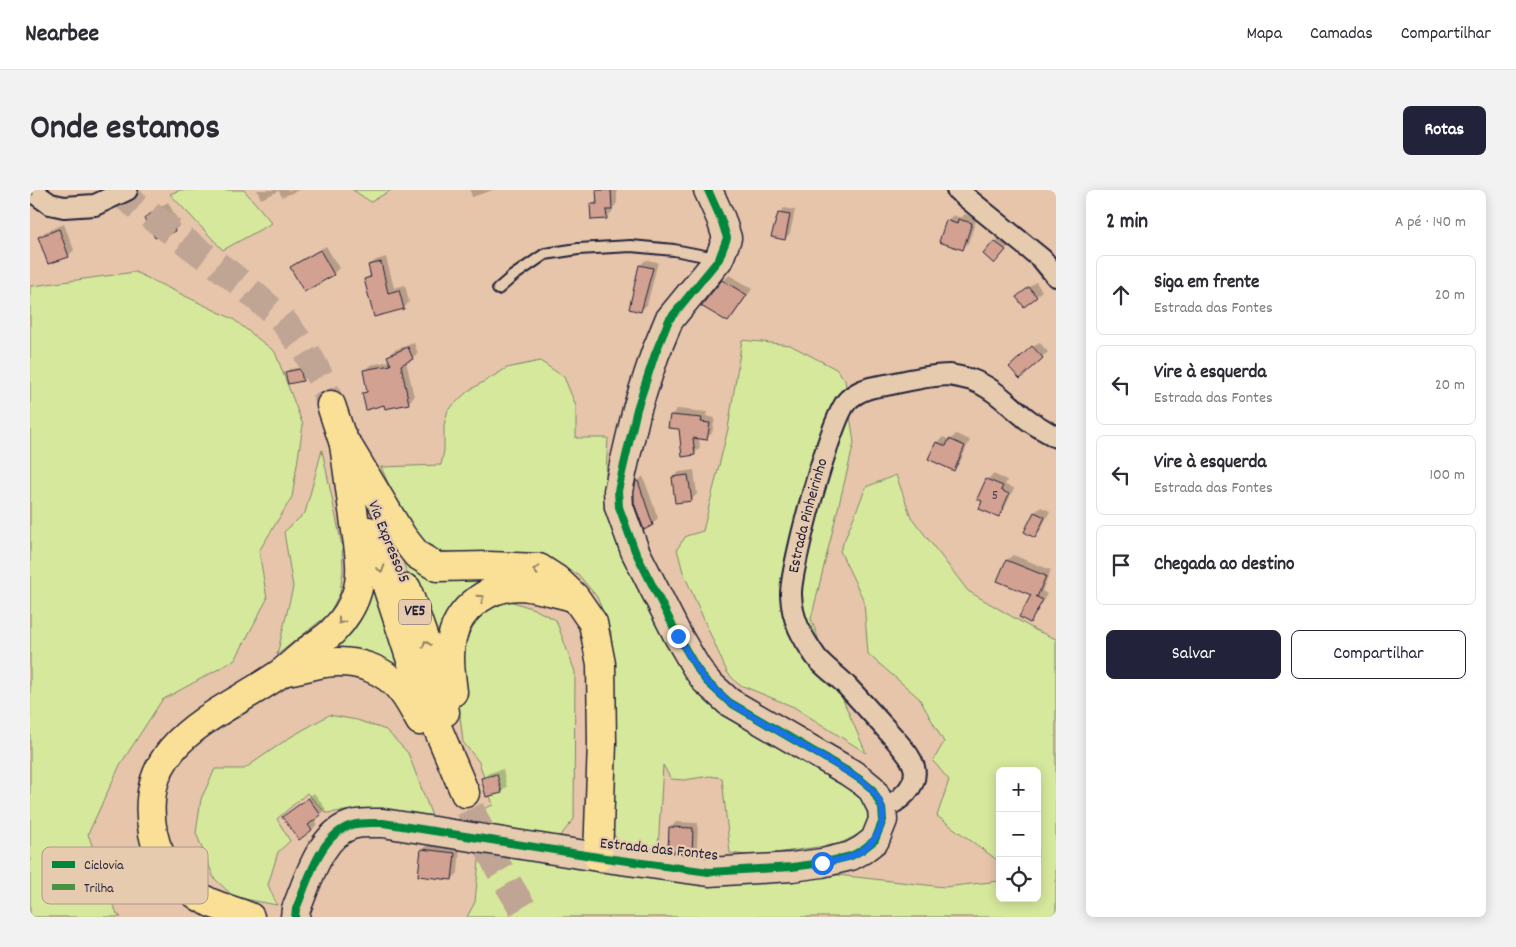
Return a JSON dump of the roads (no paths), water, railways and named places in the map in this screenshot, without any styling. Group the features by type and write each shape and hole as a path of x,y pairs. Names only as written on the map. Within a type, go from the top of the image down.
{"main road":[{"name":"Via Expresso 5","path":"331,405 343,438 377,558 418,682 468,801"},
{"name":"VE5","path":"343,438 402,536 418,556 437,567 539,568 556,579 575,597 593,623 601,664 602,743 598,857"},
{"name":"VE5","path":"157,847 154,838 150,808 156,778 170,751 180,739 206,719 281,672 334,630 346,614 356,594 360,566 343,438"},
{"name":"VE5","path":"468,801 452,687 450,654 452,638 459,620 468,608 483,596 502,588 521,586 575,597"},
{"name":"VE5","path":"281,672 326,663 350,663 371,667 389,678 404,693 468,801"},
{"name":"VE5","path":"208,901 250,917"}],"street":[{"path":"32,190 50,204 64,207 95,205 127,190"},
{"path":"708,190 727,238 718,259 668,320 637,409 618,491 620,507 635,551 678,636 706,681 729,702 861,780 872,789 882,808"},
{"path":"957,190 1042,259 1056,276"},
{"name":"Estrada Pinheirinho","path":"882,808 904,795 912,786 914,769 910,759 873,714 818,659 802,636 792,611 793,573 809,508 840,412 848,400 864,389 925,377 951,375 986,386 1028,420 1056,437"},
{"name":"Estrada das Fontes","path":"295,917 296,909 318,856 333,835 352,824 383,823 598,857 709,872 792,867 822,863 851,856 875,840 883,820 882,808"}],"lane":[{"path":"498,289 545,254 578,249 631,246 674,250 718,259"}],"tunnel":[{"path":"116,190 232,276 281,318 306,351 321,379 331,405"},
{"path":"470,809 498,867 528,917"}]}
